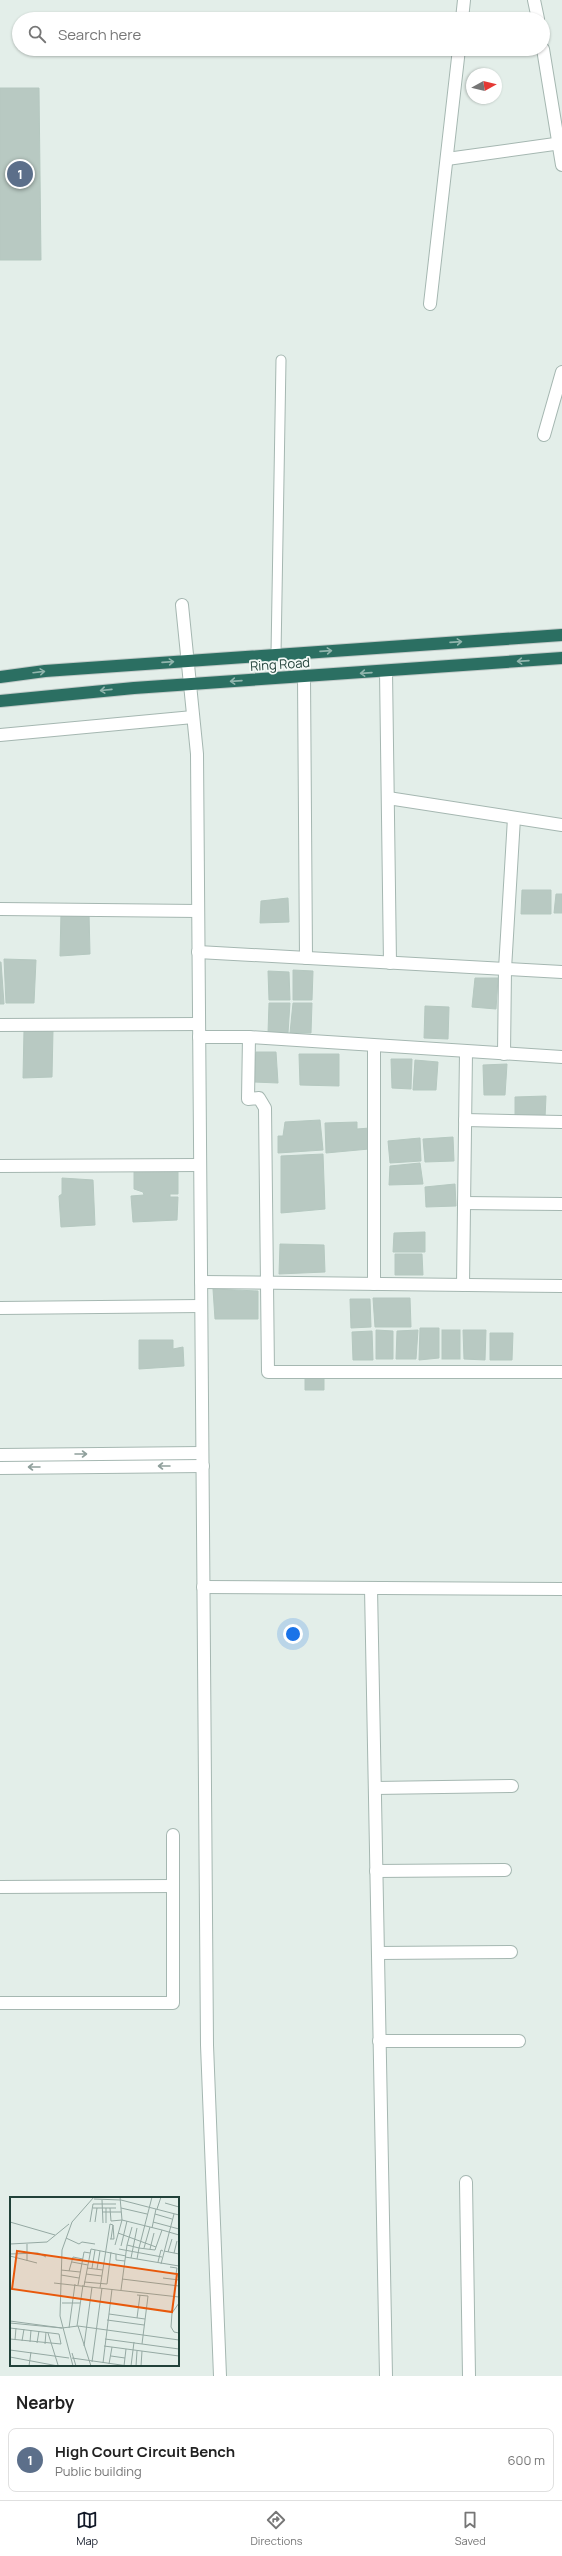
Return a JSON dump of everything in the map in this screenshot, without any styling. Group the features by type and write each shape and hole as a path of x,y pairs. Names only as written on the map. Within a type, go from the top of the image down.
{"highway":[{"name":"Ring Road","path":"0,677 45,671 562,635"},
{"name":"Ring Road","path":"0,701 189,684 562,658"}],"street":[{"path":"463,12 464,0"},
{"path":"534,0 537,12"},
{"path":"430,304 458,56"},
{"path":"544,56 561,143 562,165"},
{"path":"447,159 561,143"},
{"path":"544,435 562,372"},
{"path":"182,605 197,754 207,2045 220,2376"},
{"path":"386,671 390,962"},
{"path":"304,677 306,958"},
{"path":"0,735 193,717"},
{"path":"388,798 562,825"},
{"path":"504,1054 505,969 514,818"},
{"path":"0,909 198,911"},
{"path":"198,952 562,972"},
{"path":"0,1025 199,1024"},
{"path":"199,1037 249,1037 562,1057"},
{"path":"249,1037 248,1098 259,1098 265,1108 268,1372 562,1372"},
{"path":"374,1046 374,1284"},
{"path":"464,1285 466,1052"},
{"path":"465,1120 562,1122"},
{"path":"0,1166 200,1165"},
{"path":"464,1203 562,1204"},
{"path":"201,1282 562,1286"},
{"path":"0,1308 201,1306"},
{"path":"0,1455 202,1453"},
{"path":"0,1468 203,1466"},
{"path":"204,1587 562,1590"},
{"path":"371,1588 386,2376"},
{"path":"375,1788 512,1786"},
{"path":"0,2003 173,2003 173,1835"},
{"path":"376,1871 505,1870"},
{"path":"0,1887 173,1886"},
{"path":"378,1953 511,1952"},
{"path":"380,2041 519,2041"},
{"path":"466,2182 468,2376"}],"lane":[{"path":"276,654 281,360"}],"building":[{"path":"0,88 39,88 41,260 0,260"},
{"path":"522,890 551,890 551,914 521,914"},
{"path":"556,894 562,894 562,913 554,913"},
{"path":"288,898 289,922 260,923 261,901"},
{"path":"61,912 89,913 90,954 60,956"},
{"path":"4,959 36,960 34,1003 6,1003"},
{"path":"1,962 4,1004 0,1004"},
{"path":"293,970 313,971 312,1000 293,1000"},
{"path":"268,971 289,972 290,1000 269,1000"},
{"path":"475,978 498,978 496,1009 472,1007"},
{"path":"269,1003 290,1003 288,1033 268,1033"},
{"path":"293,1003 312,1003 311,1033 290,1033"},
{"path":"425,1006 449,1007 448,1039 424,1038"},
{"path":"24,1030 53,1030 52,1077 23,1078"},
{"path":"256,1052 276,1052 278,1083 254,1082"},
{"path":"299,1054 339,1054 339,1086 300,1085"},
{"path":"391,1059 412,1059 411,1089 392,1088"},
{"path":"415,1060 438,1062 436,1090 413,1090"},
{"path":"507,1064 505,1095 484,1095 483,1065"},
{"path":"546,1096 545,1118 515,1118 515,1097"},
{"path":"320,1120 323,1150 278,1153 278,1136 283,1136 285,1122"},
{"path":"357,1122 357,1129 370,1128 369,1149 326,1153 325,1123"},
{"path":"453,1137 454,1161 425,1162 423,1139"},
{"path":"420,1138 421,1161 390,1163 388,1141"},
{"path":"323,1154 325,1209 281,1213 281,1156"},
{"path":"420,1163 423,1184 389,1185 390,1166"},
{"path":"134,1170 178,1170 178,1194 170,1194 170,1197 178,1197 177,1220 133,1222 131,1196 144,1195 143,1192 134,1189"},
{"path":"62,1178 93,1180 95,1225 61,1227 59,1196 62,1194"},
{"path":"455,1184 456,1206 426,1207 425,1187"},
{"path":"425,1232 425,1252 393,1252 394,1233"},
{"path":"280,1244 324,1245 325,1272 279,1274"},
{"path":"395,1254 422,1254 423,1275 395,1275"},
{"path":"213,1289 258,1291 258,1319 215,1319"},
{"path":"373,1298 410,1298 411,1327 375,1327"},
{"path":"350,1299 370,1299 371,1327 351,1328"},
{"path":"420,1328 439,1328 439,1358 419,1360"},
{"path":"376,1330 393,1331 393,1359 376,1359"},
{"path":"418,1330 416,1359 396,1359 397,1331"},
{"path":"442,1330 460,1330 460,1359 442,1359"},
{"path":"463,1330 486,1330 485,1360 464,1359"},
{"path":"372,1331 373,1360 353,1360 352,1332"},
{"path":"490,1333 513,1333 512,1360 490,1360"},
{"path":"139,1340 173,1340 173,1349 183,1347 184,1366 139,1369"},
{"path":"324,1376 324,1390 305,1390 305,1377"}],"place":[{"name":"High Court Circuit Bench","path":"20,174"}]}
